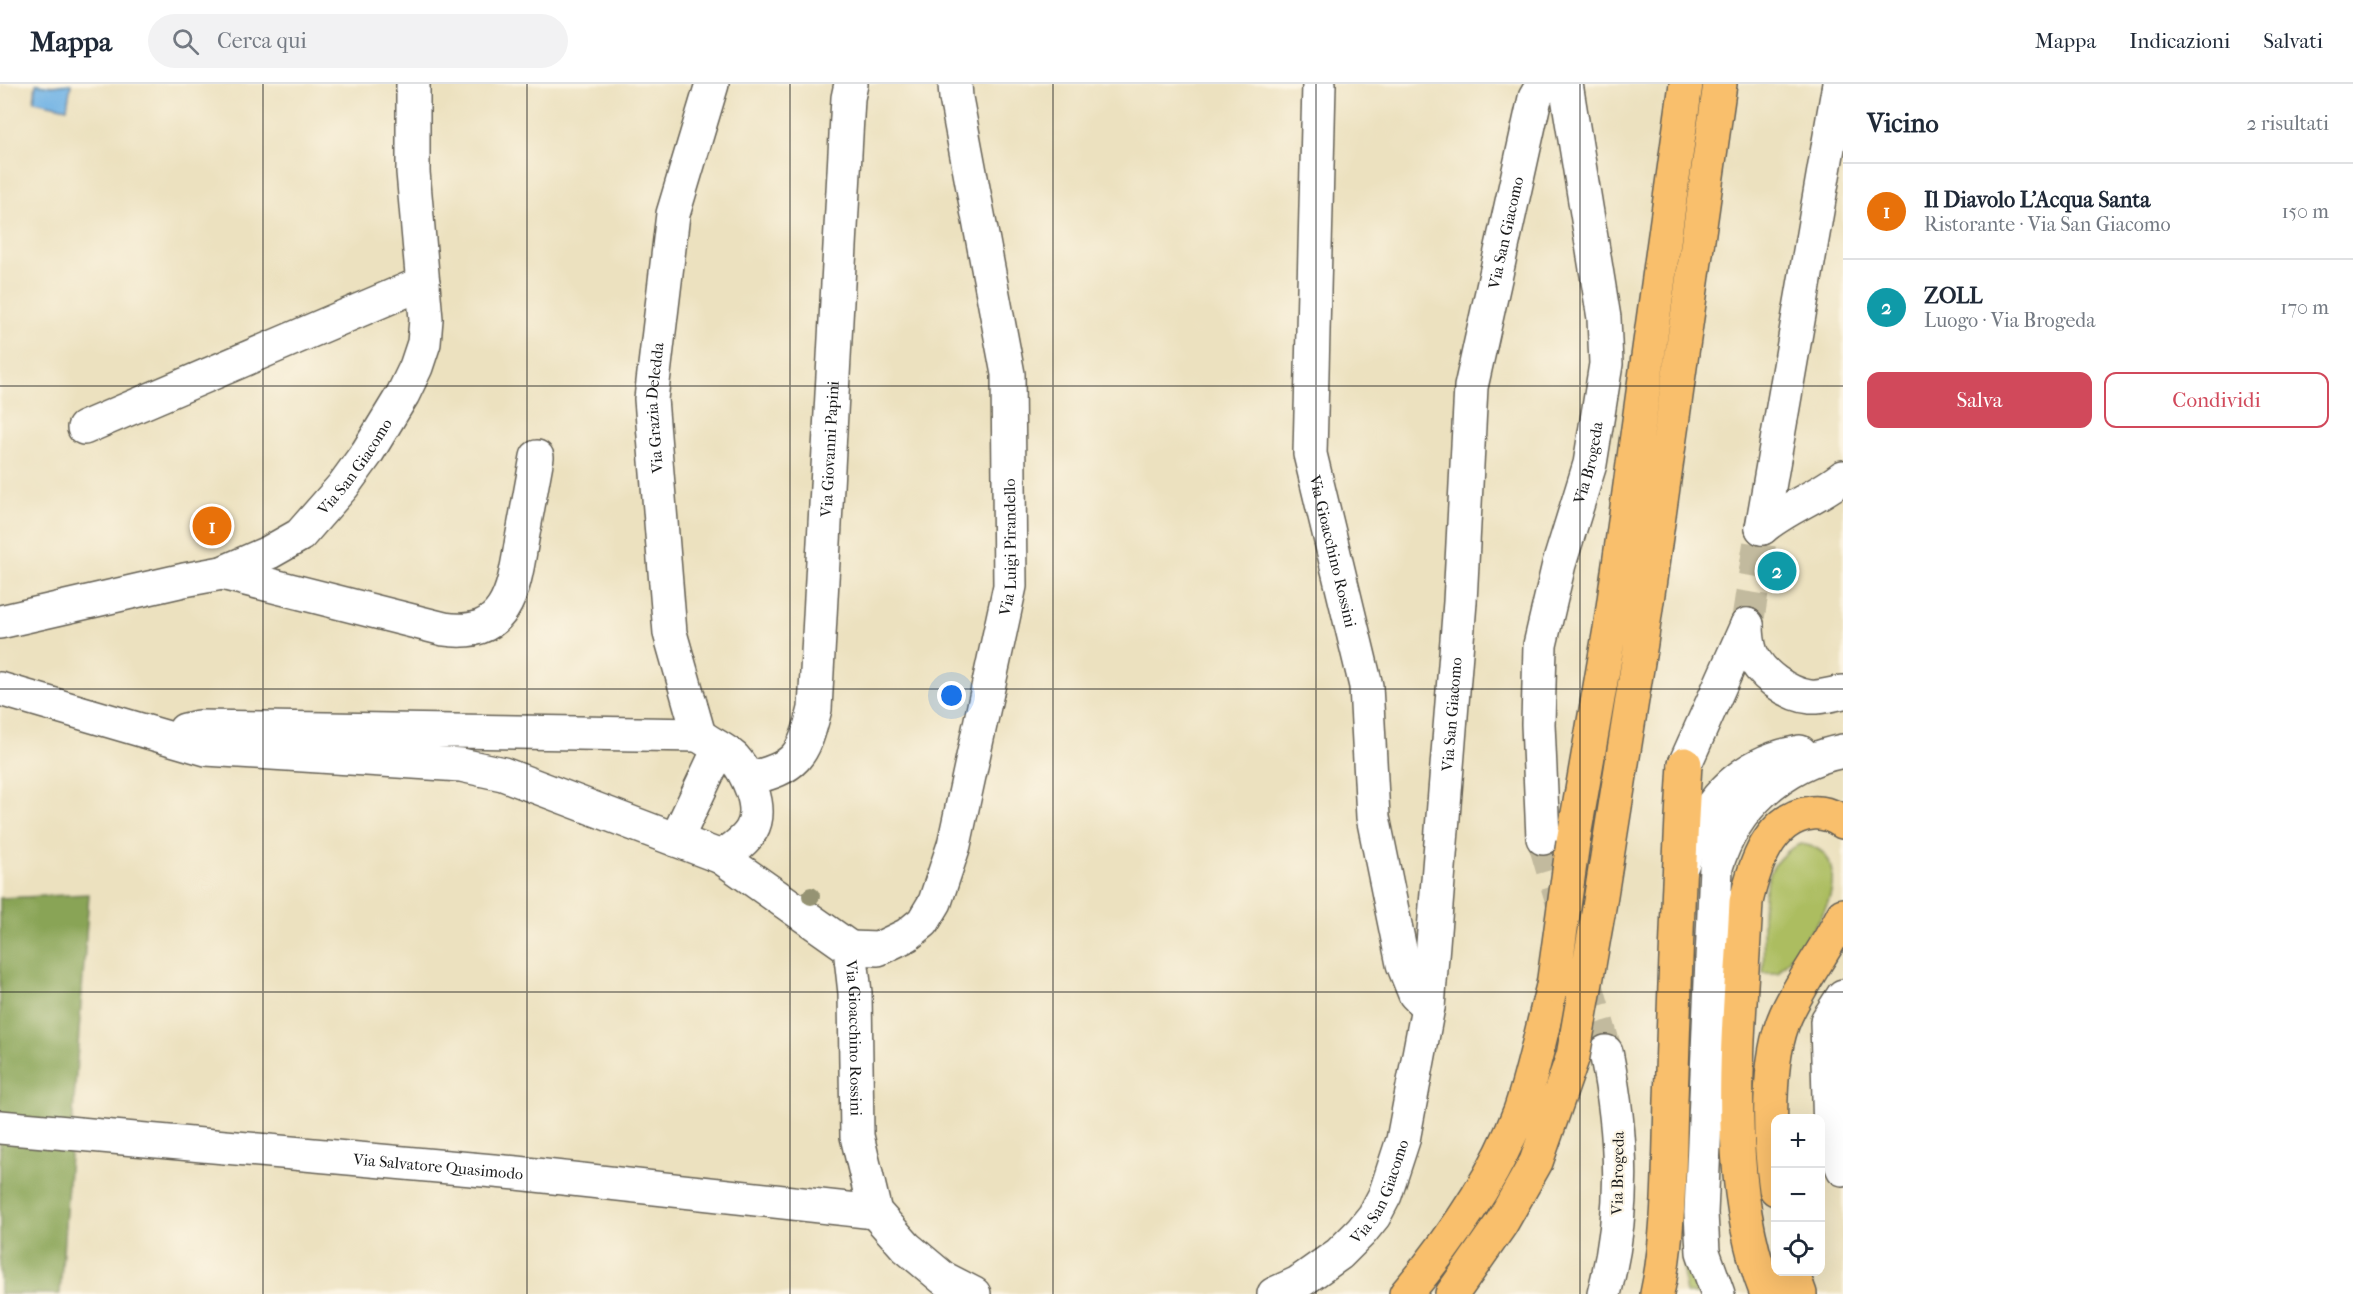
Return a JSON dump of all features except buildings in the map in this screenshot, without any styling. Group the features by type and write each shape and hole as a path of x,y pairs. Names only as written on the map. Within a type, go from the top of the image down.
{"highway":[{"path":"1406,1294 1447,1244 1488,1177 1506,1142 1520,1110 1553,986 1558,840 1610,629 1686,84"},
{"path":"1452,1294 1501,1224 1536,1162 1573,1056 1641,643 1720,84"},
{"path":"1663,1285 1672,1098 1678,874 1686,764"},
{"path":"1767,1294 1749,1237 1740,1189 1738,1072 1746,902 1759,858 1784,823 1805,814 1817,813 1829,815 1843,822"},
{"path":"1774,1168 1773,1081 1780,1031 1800,986 1843,915"},
{"path":"1793,1276 1800,1294"}],"street":[{"name":"Via San Giacomo","path":"0,622 184,579 222,573 270,552 300,535 342,486 367,453 403,393 424,343 426,319 413,172 413,84"},
{"name":"Via Grazia Deledda","path":"709,742 670,633 651,399 673,213 712,84"},
{"name":"Via Giovanni Papini","path":"748,779 788,766 801,751 809,735 815,709 848,98 852,84"},
{"name":"Via Luigi Pirandello","path":"850,948 878,949 907,935 923,922 935,903 954,845 1010,586 1008,374 956,98 956,84"},
{"name":"Via Gioacchino Rossini","path":"1319,84 1310,454 1366,686 1373,817 1402,964 1415,994 1428,1007"},
{"name":"Via San Giacomo","path":"1274,1294 1298,1283 1339,1254 1361,1232 1385,1195 1403,1140 1428,1007 1460,602 1471,387 1535,98 1543,84"},
{"name":"Via Brogeda","path":"1558,840 1538,714 1540,645 1558,564 1590,464 1606,364 1604,318 1566,84"},
{"path":"1839,84 1762,528 1779,515 1814,497 1843,477"},
{"path":"84,428 423,282"},
{"path":"222,573 444,629 465,631 483,626 501,611 513,591 537,457"},
{"path":"1686,764 1747,625 1749,646 1755,661 1783,687 1812,697 1843,692"},
{"path":"0,689 206,749 461,765 503,774 675,840 709,742"},
{"path":"160,735 198,727 709,742 733,758 748,779 758,812 753,827 741,845 721,858"},
{"path":"1678,874 1696,828 1732,783 1753,768 1779,756 1806,751 1841,751"},
{"path":"1718,1294 1703,1252 1701,1213 1716,867 1732,826 1758,795 1792,768 1814,758 1841,751"},
{"name":"Via Gioacchino Rossini","path":"675,840 721,858 850,948 855,993 857,1136 875,1212"},
{"path":"1843,996 1827,1021 1830,1136 1843,1169"},
{"name":"Via Brogeda","path":"1604,1294 1614,1245 1621,1186 1618,1127 1606,1052"},
{"name":"Via Salvatore Quasimodo","path":"0,1127 517,1173 875,1212"},
{"path":"875,1212 906,1247 943,1278 974,1294"}],"green space":[{"path":"1801,844 1819,850 1828,859 1832,880 1830,895 1817,923 1778,973 1763,973 1763,919 1767,883 1773,867 1784,854"},
{"path":"89,894 60,1294 0,1294 0,898"},
{"path":"1686,1223 1694,1277 1701,1294 1686,1294 1683,1272"}],"water":[{"path":"36,84 52,86 71,84 67,108 34,101"}],"tunnel":[{"path":"1747,625 1762,528"},
{"path":"1543,838 1565,912"},
{"path":"1584,976 1606,1052"}],"place":[{"name":"Il Diavolo L’Acqua Santa","path":"212,526"},
{"name":"ZOLL","path":"1777,571"}]}
